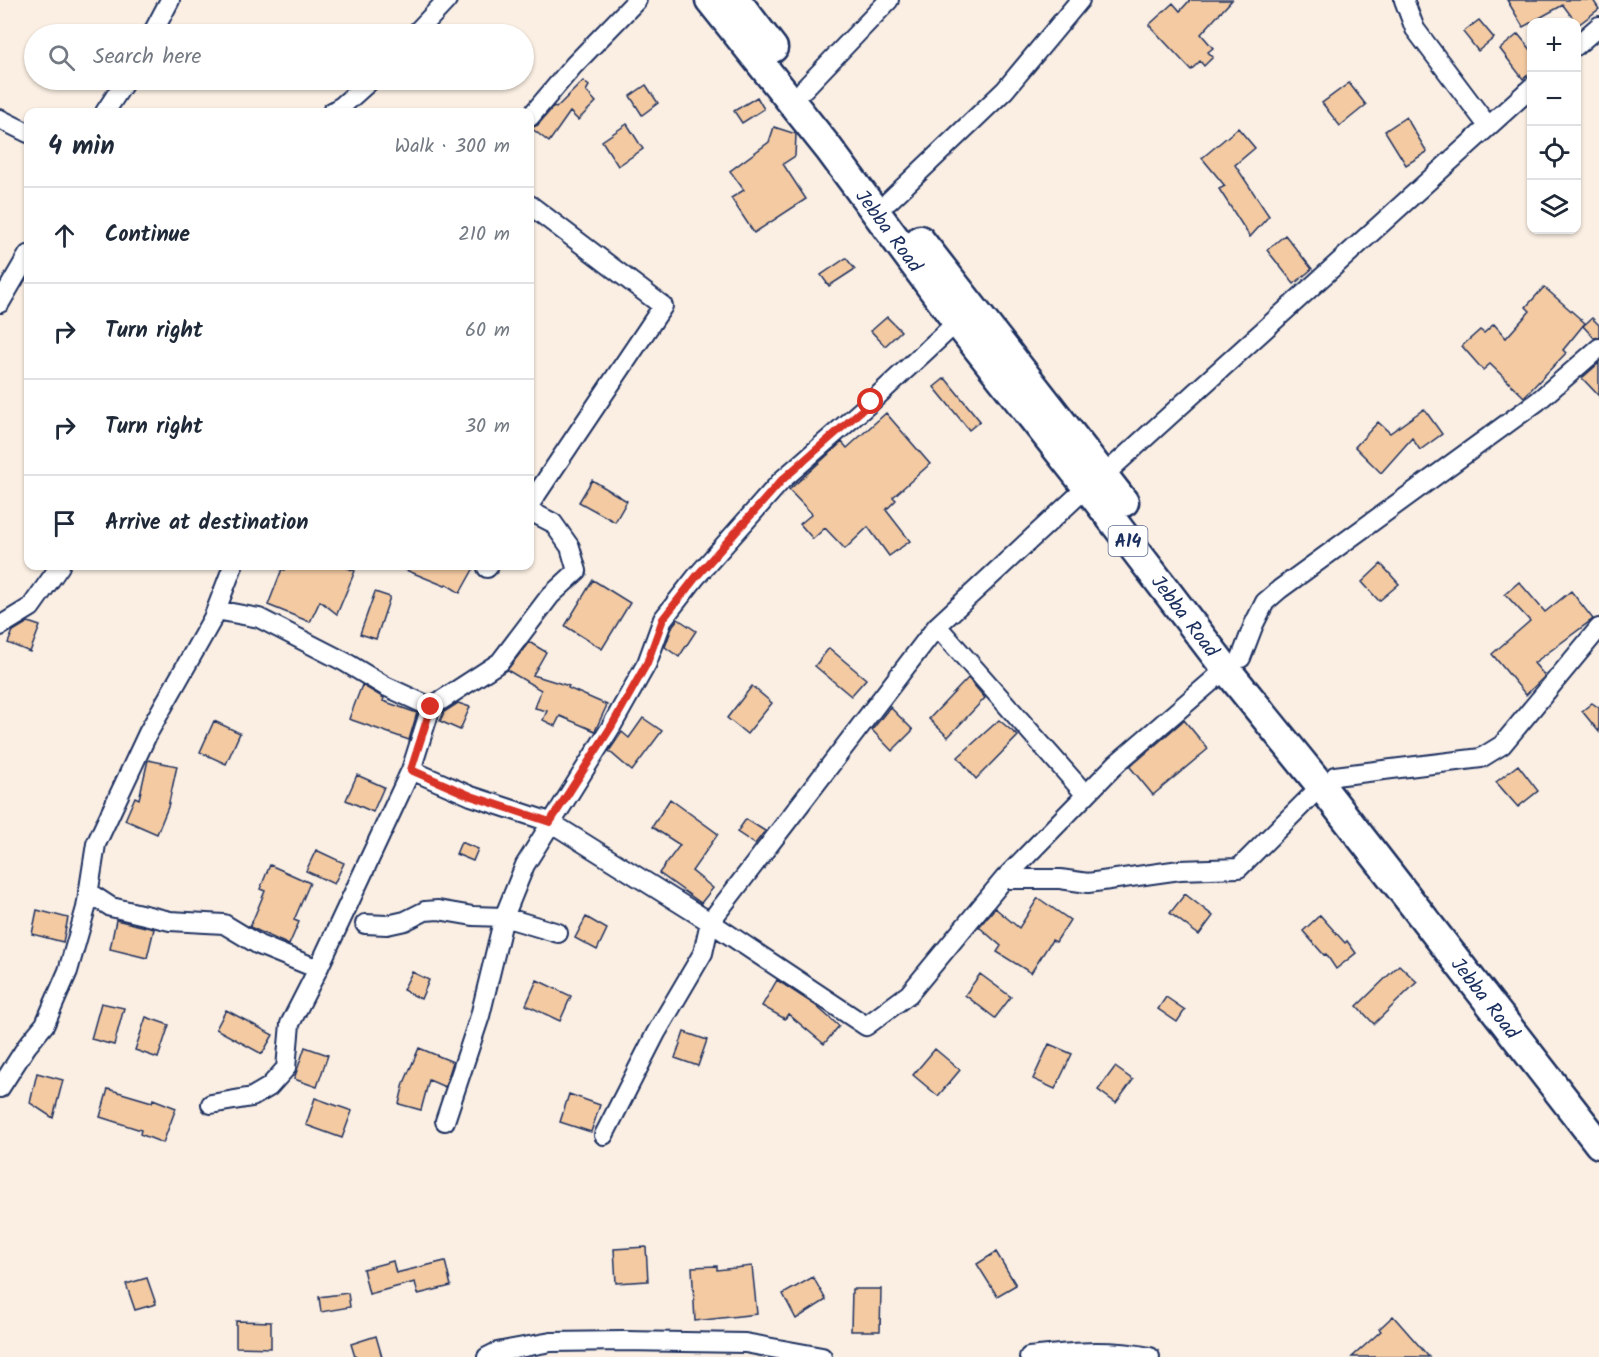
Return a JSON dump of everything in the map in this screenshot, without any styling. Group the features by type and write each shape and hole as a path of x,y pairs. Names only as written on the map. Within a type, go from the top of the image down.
{"highway":[{"name":"Jebba Road","path":"710,0 829,149 957,322 1096,481"},
{"name":"Jebba Road","path":"736,0 853,157 889,201 1233,663 1599,1116"},
{"name":"Jebba Road","path":"1328,781 1599,1144"}],"street":[{"path":"157,24 170,0"},
{"path":"424,24 447,0"},
{"path":"534,112 574,65 637,0"},
{"path":"804,89 889,0"},
{"path":"889,201 1005,90 1080,0"},
{"path":"1404,0 1415,29 1488,126"},
{"path":"1581,42 1599,26"},
{"path":"108,108 119,90"},
{"path":"339,108 360,90"},
{"path":"604,1135 656,1033 703,953 710,922 937,626 1527,91"},
{"path":"0,119 24,131"},
{"path":"534,208 663,306 534,498"},
{"path":"0,303 24,262"},
{"path":"445,1121 480,1016 504,917 525,865 647,663 663,619 696,577 782,480 957,322"},
{"path":"411,770 471,796 550,822 710,922 866,1026 909,994 1004,879 1117,763 1233,663 1265,602 1538,401 1599,348"},
{"path":"211,1104 252,1097 269,1087 286,1068 290,1024 411,770 431,707 500,662 550,596 577,571 570,547 553,523 534,512"},
{"path":"0,626 31,607 57,570"},
{"path":"0,1088 27,1046 45,1024 68,970 86,908 96,844 148,733 216,610 231,570"},
{"path":"216,610 260,618 345,662 385,686 431,707"},
{"path":"937,626 1086,795"},
{"path":"1004,879 1060,879 1088,883 1179,870 1239,868 1328,781 1481,758 1502,745 1599,627"},
{"path":"88,892 111,907 170,921 224,924 259,945 318,969"},
{"path":"365,924 387,925 438,910 473,916 504,917 558,933"},
{"path":"488,1357 497,1352 550,1342 624,1341 746,1343 822,1357"},
{"path":"1029,1357 1069,1352 1124,1352 1150,1357"}],"building":[{"path":"1190,0 1232,0 1201,34 1213,48 1208,52 1213,57 1204,66 1200,61 1191,70 1149,25 1173,3 1180,11"},
{"path":"1507,0 1593,0 1599,9 1581,23 1581,18 1573,18 1563,5 1539,18 1527,18 1527,25 1523,27"},
{"path":"1479,20 1494,38 1478,51 1463,32"},
{"path":"1518,34 1527,45 1527,75 1523,79 1500,49"},
{"path":"583,81 589,86 586,91 596,102 578,120 570,112 549,142 534,130 534,127 554,106 556,108"},
{"path":"1349,83 1366,105 1340,126 1322,103"},
{"path":"646,85 658,103 642,115 630,96"},
{"path":"757,97 764,109 742,123 734,111"},
{"path":"1406,117 1427,152 1406,165 1385,131"},
{"path":"627,124 643,149 618,166 602,141"},
{"path":"774,127 796,134 795,156 783,164 806,199 754,233 731,198 744,190 730,171 769,142"},
{"path":"1238,128 1255,148 1235,165 1269,216 1250,237 1219,189 1225,186 1202,158"},
{"path":"1285,235 1312,269 1294,284 1267,250"},
{"path":"846,258 855,269 829,286 821,275"},
{"path":"1544,287 1585,323 1563,350 1566,353 1524,397 1490,364 1483,370 1462,346 1480,330 1484,333 1494,324 1506,338 1530,311 1526,307"},
{"path":"887,317 901,331 885,346 871,331"},
{"path":"1592,318 1599,325 1599,337 1594,338 1583,326"},
{"path":"1599,363 1599,396 1582,378"},
{"path":"945,378 980,421 969,430 934,387"},
{"path":"1424,409 1442,434 1420,450 1412,438 1381,473 1355,447 1378,422 1390,433"},
{"path":"886,413 930,464 893,497 896,500 886,510 910,541 889,556 868,527 845,549 825,528 813,539 800,524 812,514 789,490 842,442 847,448"},
{"path":"592,480 627,501 615,522 579,502"},
{"path":"1381,564 1399,584 1379,601 1362,582"},
{"path":"282,570 355,571 337,614 320,601 310,622 268,605"},
{"path":"406,570 473,570 460,593 446,584 445,586"},
{"path":"593,580 630,603 602,649 565,626"},
{"path":"1519,582 1545,612 1571,591 1593,619 1534,663 1545,676 1526,695 1492,654 1530,621 1505,594"},
{"path":"375,592 390,597 376,639 360,634"},
{"path":"678,619 696,631 679,657 665,647 673,625"},
{"path":"28,622 40,626 30,652 8,643 13,631"},
{"path":"529,642 546,652 533,675 569,686 568,688 607,705 595,731 560,716 555,726 543,720 547,711 535,708 541,690 507,670"},
{"path":"829,648 866,679 851,696 815,666"},
{"path":"968,678 985,698 948,737 929,719"},
{"path":"362,685 384,698 383,701 417,713 409,740 349,719"},
{"path":"752,686 772,703 747,734 727,718"},
{"path":"458,703 470,707 460,730 440,721 444,712"},
{"path":"1592,703 1599,708 1599,732 1582,711"},
{"path":"890,707 913,730 892,751 872,730"},
{"path":"643,718 662,731 632,771 609,751 622,732 629,738"},
{"path":"999,720 1018,736 976,779 958,757"},
{"path":"1184,720 1208,749 1153,795 1130,767"},
{"path":"214,721 240,733 226,764 200,752"},
{"path":"148,760 177,766 168,807 157,834 125,820 135,797 139,799"},
{"path":"1518,765 1538,791 1518,807 1496,782"},
{"path":"357,775 384,787 373,812 346,800"},
{"path":"670,799 718,834 692,871 713,888 701,903 659,873 680,845 652,827"},
{"path":"746,819 765,831 755,844 737,832"},
{"path":"461,842 478,849 473,861 456,854"},
{"path":"316,850 344,863 334,884 306,871"},
{"path":"270,865 310,883 294,920 299,922 289,945 250,927 265,891 260,889"},
{"path":"1185,894 1213,916 1199,935 1170,913"},
{"path":"1038,898 1070,920 1056,942 1052,940 1031,973 997,952 1001,946 979,927 995,908 1019,928"},
{"path":"37,910 68,918 63,942 32,934"},
{"path":"1320,915 1356,953 1336,969 1326,954 1324,955 1303,931"},
{"path":"586,917 607,929 597,950 575,938"},
{"path":"116,920 154,929 147,958 110,949"},
{"path":"1399,965 1417,982 1374,1024 1357,1006"},
{"path":"412,972 429,980 421,999 403,990"},
{"path":"980,974 1011,997 995,1018 965,995"},
{"path":"537,980 571,996 560,1021 526,1005"},
{"path":"777,980 815,1005 839,1026 824,1044 788,1014 785,1019 762,1006"},
{"path":"1166,997 1185,1010 1177,1022 1158,1009"},
{"path":"101,1003 124,1008 114,1045 91,1039"},
{"path":"226,1010 273,1035 262,1054 216,1029"},
{"path":"146,1017 169,1025 158,1058 135,1050"},
{"path":"684,1032 707,1040 698,1066 675,1058"},
{"path":"1049,1044 1072,1054 1055,1089 1033,1079"},
{"path":"305,1047 328,1055 317,1087 294,1079"},
{"path":"419,1048 453,1062 445,1087 429,1080 421,1110 399,1104 404,1083"},
{"path":"935,1049 960,1070 938,1096 913,1075"},
{"path":"1115,1067 1133,1080 1116,1103 1098,1090"},
{"path":"37,1073 63,1080 53,1118 30,1103"},
{"path":"108,1089 152,1102 153,1099 176,1108 163,1143 140,1134 141,1130 100,1117"},
{"path":"569,1094 600,1105 591,1132 560,1122"},
{"path":"315,1098 352,1111 342,1138 306,1125"},
{"path":"646,1247 648,1281 616,1283 614,1249"},
{"path":"996,1252 1016,1285 997,1296 977,1264"},
{"path":"393,1261 396,1273 445,1261 451,1286 418,1294 415,1282 369,1294 363,1269"},
{"path":"717,1266 717,1270 752,1266 757,1314 695,1321 692,1267"},
{"path":"813,1277 826,1300 796,1319 783,1294"},
{"path":"147,1278 156,1304 135,1310 126,1284"},
{"path":"852,1289 881,1289 880,1331 851,1331"},
{"path":"348,1293 350,1307 321,1312 319,1297"},
{"path":"1393,1316 1429,1357 1352,1357 1381,1331 1379,1329"},
{"path":"236,1321 271,1322 271,1348 236,1347"},
{"path":"376,1336 382,1357 355,1357 351,1344"}],"route":[{"path":"431,707 411,770 471,796 550,822 611,727 647,663 663,619 696,577 782,480 871,402"}]}
